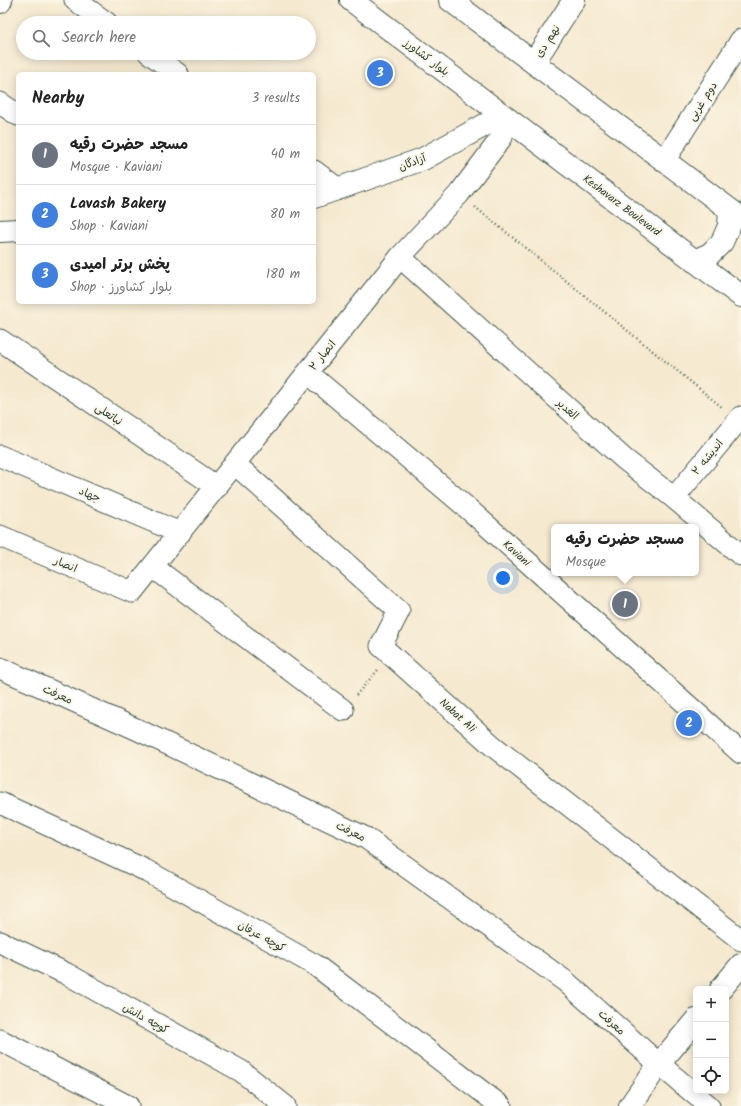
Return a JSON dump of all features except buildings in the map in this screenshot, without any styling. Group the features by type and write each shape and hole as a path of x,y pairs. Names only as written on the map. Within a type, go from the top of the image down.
{"street":[{"path":"75,0 97,16"},
{"name":"بلوار کشاورز","path":"351,0 503,115"},
{"path":"450,0 735,214 722,242 710,254 694,261"},
{"name":"نهم دی","path":"534,62 574,0"},
{"name":"دوم غربی","path":"664,161 741,40"},
{"path":"159,60 175,72"},
{"path":"0,102 16,114"},
{"name":"آزادگان","path":"316,196 423,159 503,115"},
{"name":"انصار ۲","path":"132,592 400,257 459,194 502,137 503,115"},
{"name":"Keshavarz Boulevard","path":"503,115 741,296"},
{"path":"316,173 338,189"},
{"path":"0,231 16,230"},
{"name":"الغدیر","path":"400,257 624,459 674,498 741,555"},
{"name":"نباتعلی","path":"0,340 217,487"},
{"name":"Kaviani","path":"308,373 465,506 741,753"},
{"name":"اندیشه ۲","path":"674,498 740,420"},
{"name":"جهاد","path":"0,456 180,533"},
{"name":"Nabat Ali","path":"235,464 399,611 381,646 492,746 741,940"},
{"name":"انصار","path":"0,536 132,592"},
{"path":"153,567 343,710"},
{"name":"معرفت","path":"0,668 136,729 366,838 565,981 708,1106"},
{"name":"کوچه عرفان","path":"0,803 145,870 315,965 501,1106"},
{"name":"کوچه دانش","path":"0,942 67,974 241,1071 285,1106"},
{"path":"724,986 739,972"},
{"path":"630,1106 659,1064 694,1022"},
{"path":"0,1040 128,1106"}],"path":[{"path":"459,194 740,420"},
{"path":"343,710 391,655"}],"place":[{"name":"پخش برتر امیدی","path":"380,73"},
{"name":"مسجد حضرت رقیه","path":"625,604"},
{"name":"Lavash Bakery","path":"689,723"}]}
